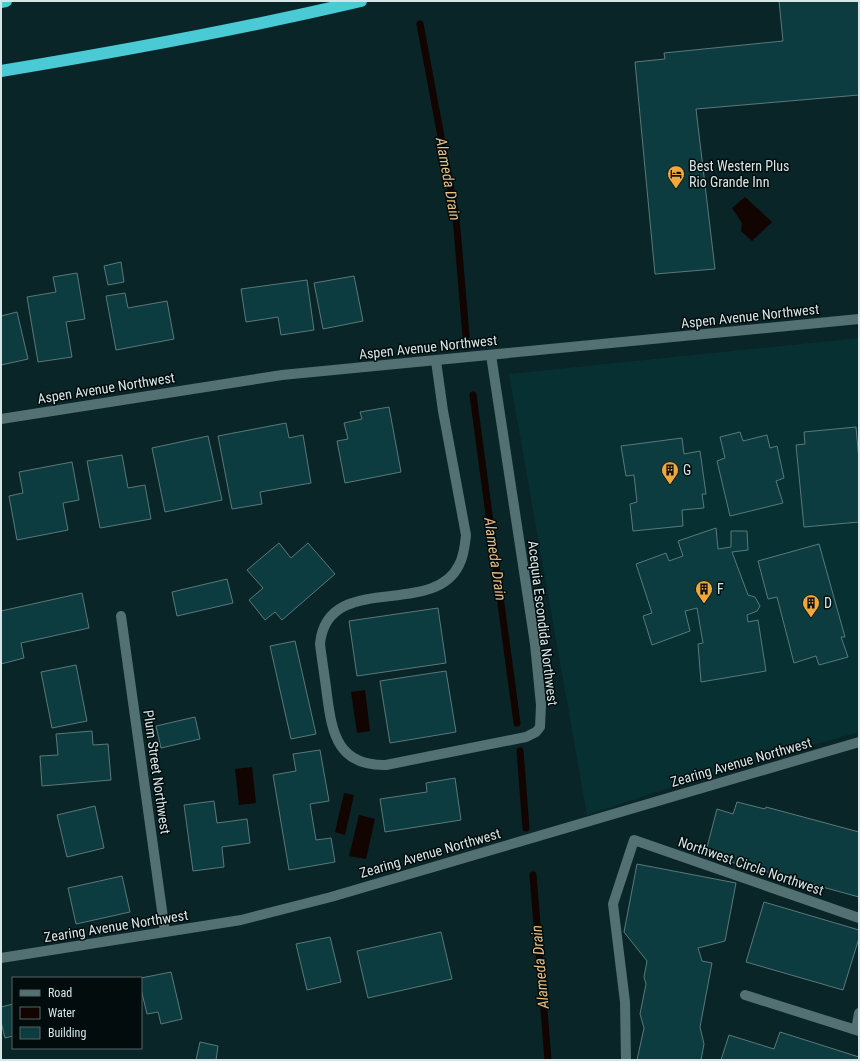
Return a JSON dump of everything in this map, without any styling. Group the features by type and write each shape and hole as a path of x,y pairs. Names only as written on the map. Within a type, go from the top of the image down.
{"highway":[{"path":"1,2 6,1"},
{"path":"1,71 122,51 265,23 361,1"}],"street":[{"name":"Aspen Avenue Northwest","path":"1,419 282,375 859,319"},
{"name":"Acequia Escondida Northwest","path":"436,361 443,411 466,535 465,547 459,565 452,574 442,582 425,590 344,605 330,617 321,632 320,644 331,722 335,738 341,747 356,759 375,765 386,765 526,737 536,732 540,727 541,705 535,644 491,355"},
{"name":"Plum Street Northwest","path":"121,616 165,932"},
{"name":"Zearing Avenue Northwest","path":"1,958 241,920 331,897 859,742"},
{"name":"Northwest Circle Northwest","path":"626,1060 625,1002 612,904 634,840 859,918"},
{"path":"745,995 857,1031 859,1013"}],"shaded area":[{"path":"859,338 859,732 710,774 587,815 509,374"}],"water":[{"path":"745,197 772,222 752,241 741,231 742,223 732,208"},
{"path":"365,690 370,731 357,733 351,692"},
{"path":"252,767 256,803 239,805 235,769"},
{"path":"344,793 354,795 345,835 335,832"},
{"path":"359,815 375,819 366,859 349,856"}],"building":[{"name":"Best Western Plus Rio Grande Inn","path":"779,1 859,1 859,95 696,109 715,269 655,274 635,62 665,59 664,53 783,41"},
{"path":"121,262 124,282 108,285 104,266"},
{"path":"77,273 85,319 66,322 72,357 38,362 27,297 56,292 53,277"},
{"path":"354,276 363,321 323,329 314,283"},
{"path":"307,280 314,330 281,335 278,317 246,322 241,289"},
{"path":"125,293 128,308 167,301 174,339 116,350 106,296"},
{"path":"17,312 28,359 1,365 1,316"},
{"path":"389,407 401,472 345,483 337,441 348,439 344,423 362,419 360,412"},
{"path":"286,423 289,438 303,435 311,483 260,492 262,504 232,509 218,436"},
{"path":"856,427 859,461 859,522 804,527 796,445 805,444 804,432"},
{"path":"740,432 743,441 767,435 770,448 777,446 784,478 776,481 783,503 730,516 717,461 725,458 720,437"},
{"path":"208,436 222,500 165,512 152,448"},
{"name":"G","path":"682,438 684,454 700,451 706,494 702,494 704,508 682,510 683,526 633,531 630,504 637,502 634,475 626,476 621,446"},
{"path":"122,455 128,488 145,485 151,519 100,528 87,461"},
{"path":"72,462 79,500 63,503 68,530 17,540 9,496 23,493 19,472"},
{"name":"F","path":"716,528 718,549 731,547 731,531 747,531 748,550 732,552 748,595 755,597 760,606 757,611 747,615 748,622 758,620 766,671 701,682 698,644 703,643 697,608 685,611 690,631 652,645 643,616 652,613 636,564 666,553 669,561 683,556 678,541"},
{"path":"279,543 291,558 308,543 335,574 282,620 275,612 265,620 249,600 263,588 247,570"},
{"name":"D","path":"819,544 845,637 841,637 848,657 819,665 816,656 794,663 777,597 768,599 758,561"},
{"path":"227,579 233,603 177,616 172,592"},
{"path":"82,593 89,628 21,643 24,658 1,664 1,611"},
{"path":"438,608 446,663 357,676 349,621"},
{"path":"295,641 316,734 291,739 270,646"},
{"path":"76,665 87,721 52,728 41,672"},
{"path":"446,671 456,732 390,743 380,681"},
{"path":"195,717 200,739 161,748 156,726"},
{"path":"92,731 93,745 108,744 111,780 42,786 40,756 58,755 56,734"},
{"path":"320,750 329,801 310,804 316,840 331,838 335,862 289,870 273,775 296,771 293,754"},
{"path":"455,778 461,820 385,832 380,799 427,792 426,783"},
{"path":"214,801 217,823 247,819 250,843 222,847 224,867 193,871 184,805"},
{"path":"737,802 765,809 766,807 859,832 859,897 705,855 717,809 733,814"},
{"path":"95,806 104,848 67,857 57,815"},
{"path":"637,864 736,883 725,941 698,948 702,961 712,963 700,1027 704,1044 701,1060 637,1060 644,1028 640,1014 646,984 644,977 647,961 624,932"},
{"path":"122,876 130,912 76,924 68,888"},
{"path":"764,902 859,930 859,938 843,990 746,962"},
{"path":"441,932 452,979 368,998 357,951"},
{"path":"330,937 341,982 307,990 296,944"},
{"path":"171,972 182,1019 161,1024 158,1012 147,1014 142,993 142,978"},
{"path":"12,1004 12,1036 5,1038 1,1022 1,1007"},
{"path":"780,1032 859,1057 859,1060 721,1060 729,1035 774,1049"},
{"path":"200,1042 218,1046 216,1060 196,1060"}],"waterway":[{"name":"Alameda Drain","path":"420,24 456,217 466,336"},
{"name":"Alameda Drain","path":"473,395 517,723"},
{"name":"Alameda Drain","path":"520,751 526,828"},
{"name":"Alameda Drain","path":"533,875 548,1060"}],"place":[{"name":"Best Western Plus Rio Grande Inn","path":"676,189"},
{"name":"G","path":"670,485"},
{"name":"F","path":"704,604"},
{"name":"D","path":"811,618"}]}
